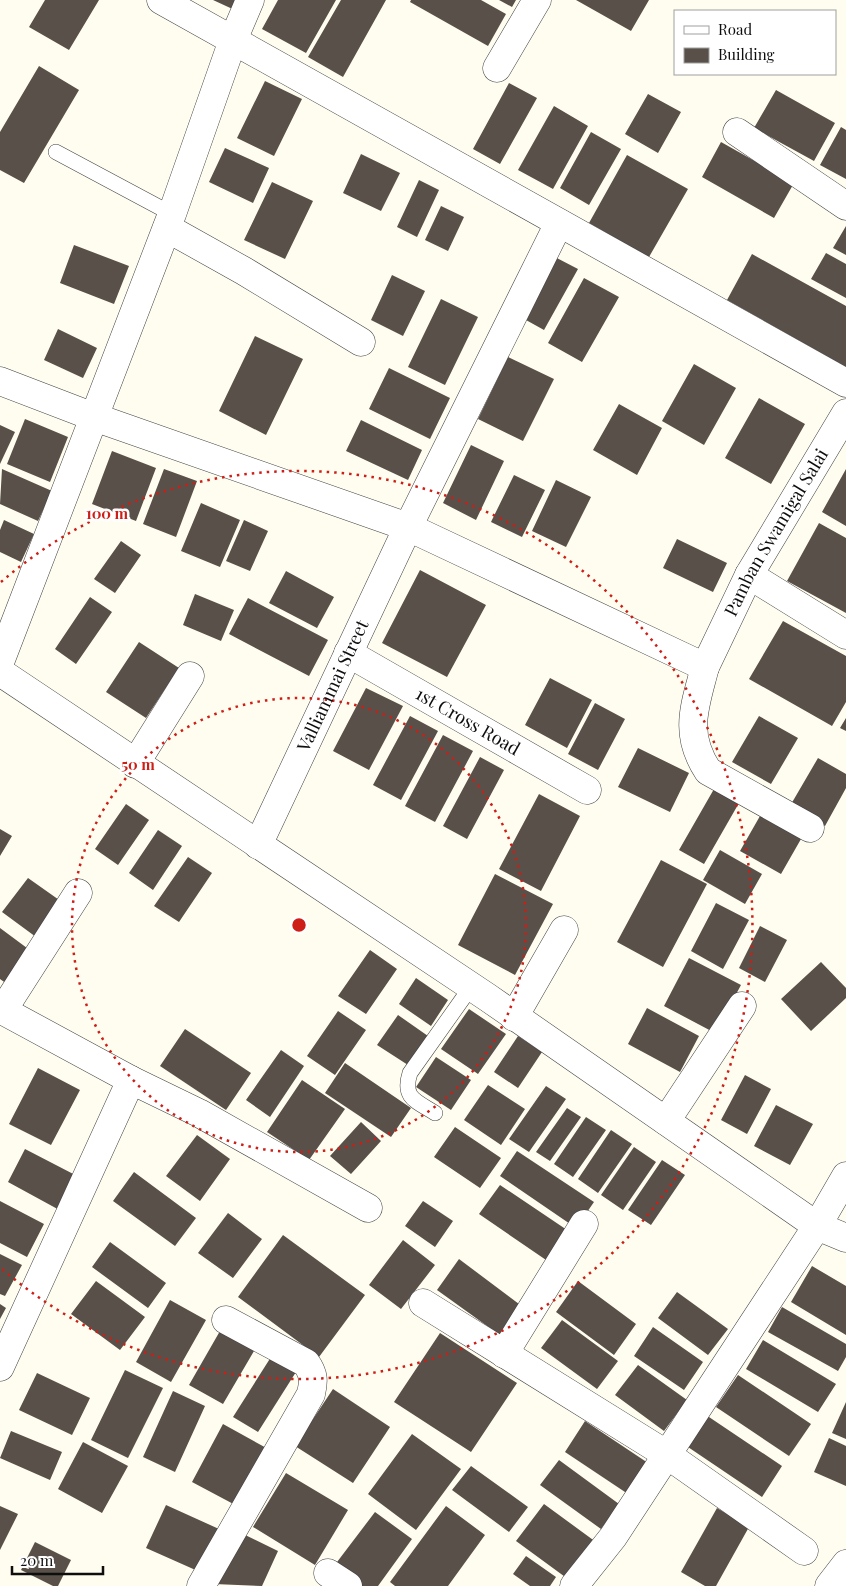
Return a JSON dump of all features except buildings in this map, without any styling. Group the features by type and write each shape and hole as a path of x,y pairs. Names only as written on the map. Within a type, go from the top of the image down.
{"street":[{"path":"161,0 846,383"},
{"path":"0,662 169,221 233,40 250,0"},
{"path":"497,68 537,0"},
{"path":"737,132 846,206"},
{"path":"169,221 361,342"},
{"name":"Valliammai Street","path":"258,844 408,527 559,223"},
{"path":"0,381 94,417 408,527 705,667"},
{"name":"Pamban Swamigal Salai","path":"810,828 716,777 704,765 693,738 692,715 705,667 750,575 846,413"},
{"path":"750,575 846,635"},
{"name":"1st Cross Road","path":"348,653 586,790"},
{"path":"0,672 135,764 472,987 817,1226 846,1238"},
{"path":"135,764 190,676"},
{"path":"78,893 1,1009 131,1080 200,1113 368,1208"},
{"path":"514,1017 564,930"},
{"path":"666,1121 742,1006"},
{"path":"0,1367 131,1080"},
{"path":"574,1586 613,1537 817,1226 846,1176"},
{"path":"504,1354 584,1224"},
{"path":"422,1303 666,1454 804,1551"},
{"path":"201,1586 311,1394 314,1381 313,1372 306,1363 226,1320"},
{"path":"830,1586 846,1564"}],"lane":[{"path":"56,152 169,221"},
{"path":"435,1113 410,1097 406,1085 410,1073 472,987"}]}
